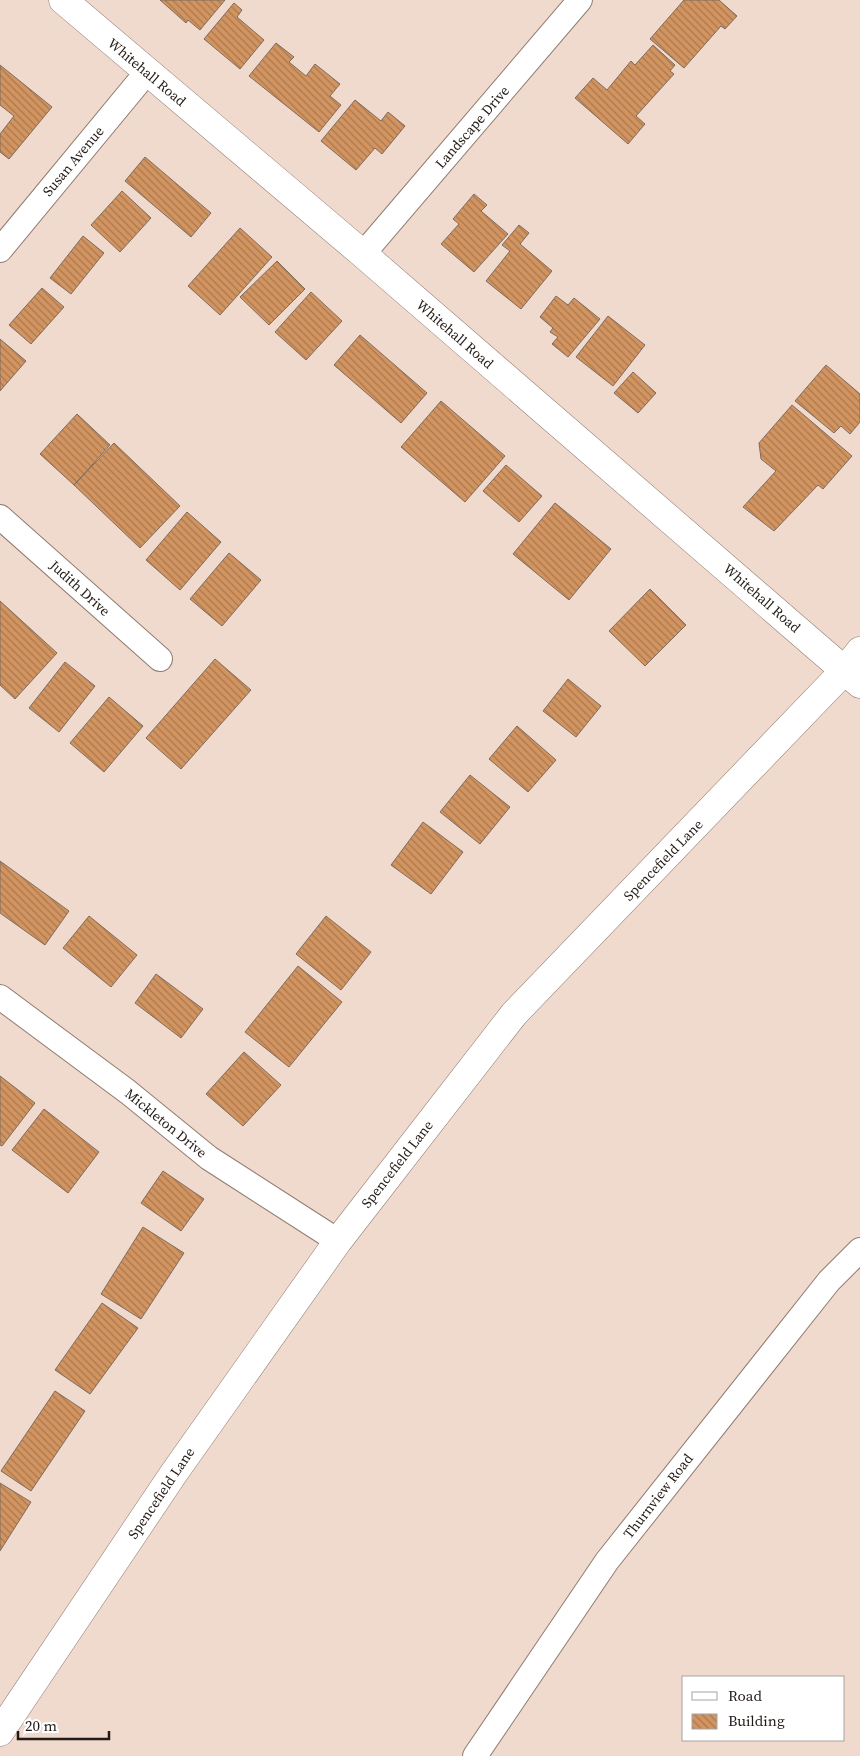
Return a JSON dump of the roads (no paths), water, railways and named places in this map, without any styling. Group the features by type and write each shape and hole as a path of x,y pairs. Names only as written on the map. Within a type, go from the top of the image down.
{"main road":[{"name":"Whitehall Road","path":"63,0 855,668"},
{"name":"Spencefield Lane","path":"0,1732 174,1473 338,1241 514,1014 855,668"}],"street":[{"name":"Landscape Drive","path":"363,254 580,0"},
{"name":"Susan Avenue","path":"0,250 147,72"},
{"name":"Judith Drive","path":"0,517 160,659"},
{"name":"Mickleton Drive","path":"0,997 128,1092 209,1158 338,1241"},
{"name":"Thurnview Road","path":"476,1756 607,1561 829,1281 860,1250"}]}
